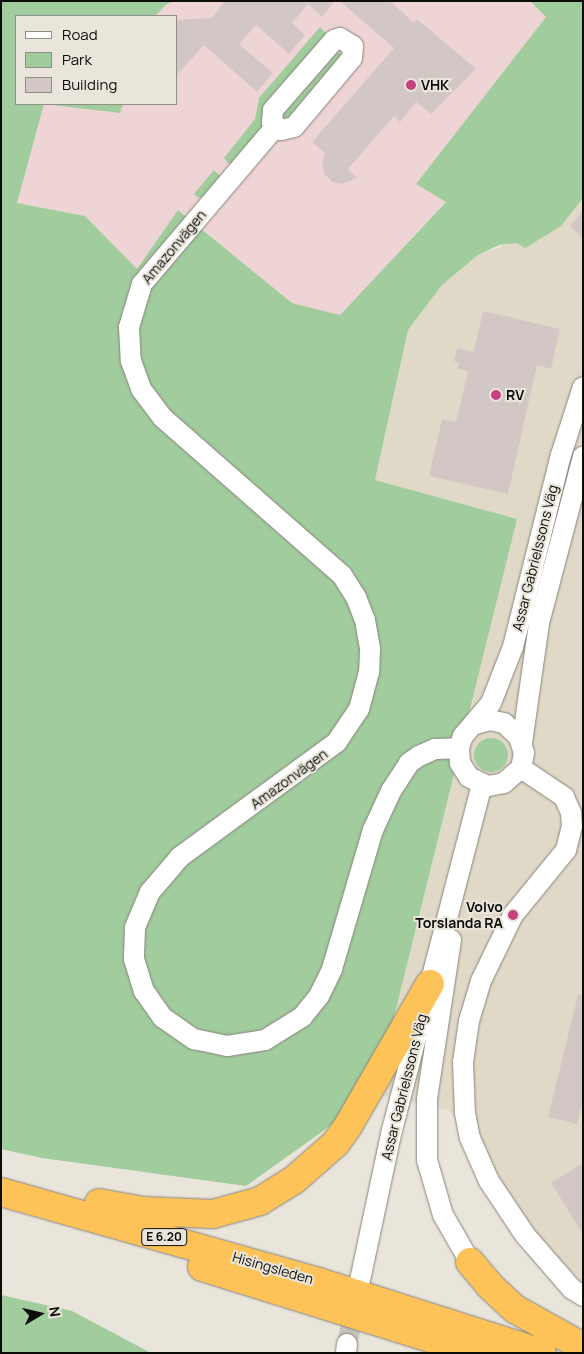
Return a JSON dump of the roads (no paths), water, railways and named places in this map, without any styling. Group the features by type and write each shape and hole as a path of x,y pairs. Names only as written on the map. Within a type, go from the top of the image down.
{"highway":[{"path":"3,1199 23,1188 143,1211 184,1214 213,1214 260,1201 294,1180 336,1143 361,1106 430,984"},
{"name":"Hisingsleden","path":"3,1199 478,1353"},
{"name":"Hisingsleden","path":"3,1199 319,1282 542,1353"},
{"path":"470,1262 515,1309 583,1346"},
{"path":"379,1321 436,1353"}],"street":[{"path":"346,39 353,46 352,58 294,127 281,130 276,126 272,122 273,110 334,40 346,39"},
{"name":"Amazonvägen","path":"276,126 142,284 129,327 131,361 141,389 162,418 342,575 365,620 370,649 369,672 359,709 337,742 180,856 150,892 135,928 134,959 144,991 162,1017 190,1036 227,1046 265,1040 293,1026 316,1001 332,970 373,830 391,791 409,763 419,756 435,749 458,748"},
{"name":"Assar Gabrielssons Väg","path":"476,724 491,703 513,647 561,455 583,387"},
{"name":"Assar Gabrielssons Väg","path":"522,743 539,623 583,457"},
{"path":"490,720 504,723 515,731 522,743 521,768 504,783 482,785 463,771 458,748 463,736 476,724 490,720"},
{"path":"521,768 564,797 571,813 572,826 566,850 514,915 481,981 469,1021 463,1062 465,1113 470,1138 489,1181 525,1235 572,1289 583,1296"},
{"name":"Assar Gabrielssons Väg","path":"360,1285 385,1160 482,785"},
{"name":"Assar Gabrielssons Väg","path":"454,891 451,955 426,1098 427,1160 444,1215 470,1262"}],"tunnel":[{"path":"347,1344 356,1302"}],"place":[{"name":"VHK","path":"411,85"},
{"name":"RV","path":"496,395"},
{"name":"Volvo Torslanda RA","path":"513,915"}]}
